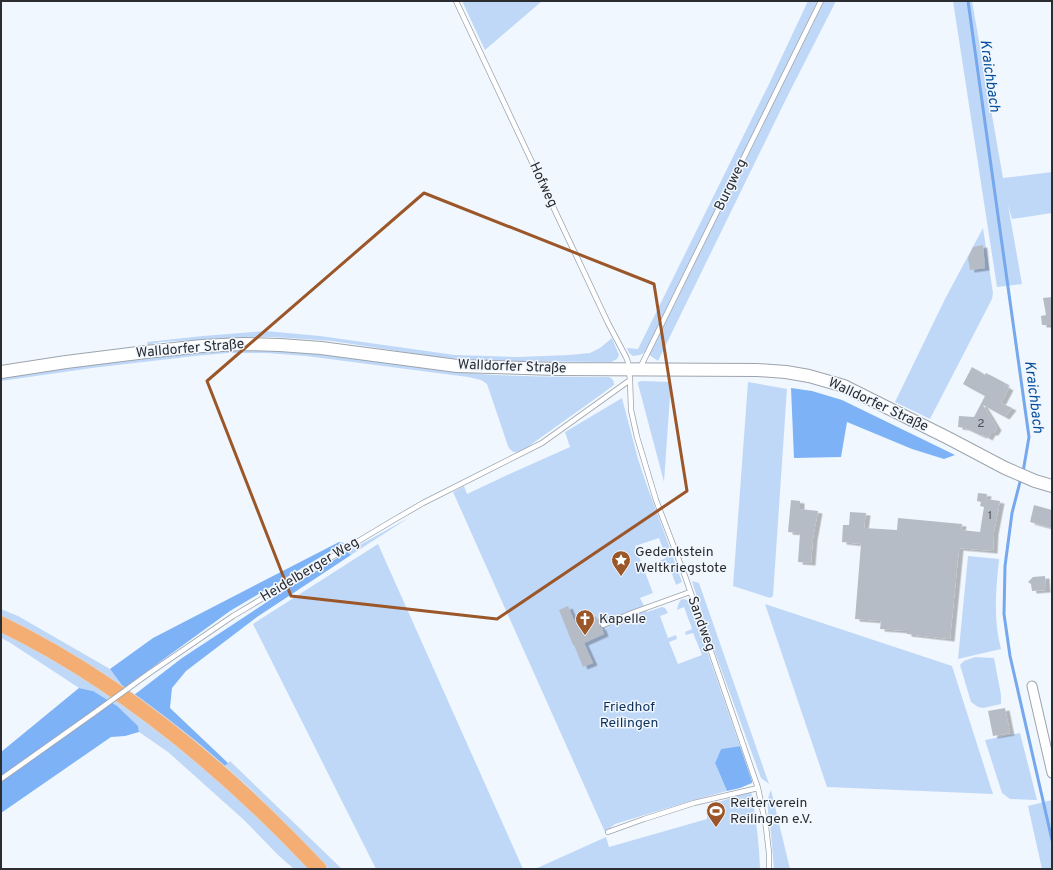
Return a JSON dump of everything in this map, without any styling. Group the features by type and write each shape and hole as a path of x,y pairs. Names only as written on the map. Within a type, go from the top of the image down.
{"main road":[{"path":"1,624 31,638 95,676 141,708 189,745 244,794 319,869"}],"street":[{"name":"Walldorfer Straße","path":"1,372 146,352 202,346 243,344 321,348 456,366 633,373 757,370 786,372 809,376 844,386 1005,468 1035,481 1052,486"},
{"path":"1032,686 1052,773"}],"lane":[{"name":"Hofweg","path":"456,1 633,373"},
{"name":"Burgweg","path":"633,373 821,1"},
{"name":"Sandweg","path":"633,373 632,410 637,437 656,500 685,576 758,788 766,827 769,853 768,869"},
{"name":"Heidelberger Weg","path":"1,780 148,674 233,616 392,521 542,443 633,373"},
{"path":"603,625 690,592"},
{"path":"608,832 687,805 758,788"}],"highlighted area":[{"path":"424,193 654,284 687,491 497,619 291,596 207,381"}],"green space":[{"path":"462,1 542,1 485,50"},
{"path":"808,1 836,1 787,97 658,361 645,352 640,355 633,356 629,353 627,348 638,349 769,84"},
{"path":"953,1 972,1 1003,178 1052,172 1052,213 1012,219 1008,205 1022,284 997,287"},
{"path":"983,228 993,293 992,299 930,419 895,402 945,299"},
{"path":"266,331 320,336 455,355 518,357 590,353 600,348 612,338 619,355 617,359 611,362 489,361 437,357 332,341 274,337 160,342 148,345 147,342"},
{"path":"274,350 482,374 609,377 613,380 614,385 522,451 516,452 512,451 508,446 487,384 481,380 468,377 306,356 266,353 227,353 92,368 1,381 1,377 138,359 185,354"},
{"path":"638,382 671,382 664,482 638,384"},
{"path":"748,382 787,389 773,596 770,598 733,586"},
{"name":"Friedhof Reilingen","path":"622,398 638,459 682,582 676,585 668,563 660,566 659,561 666,558 659,538 635,546 643,567 650,564 651,569 645,572 653,593 640,598 647,612 662,607 665,608 668,613 660,616 668,638 676,635 677,639 669,642 678,664 702,655 693,633 686,635 685,632 692,629 684,607 677,610 682,599 690,602 740,746 721,749 715,763 727,791 615,824 605,832 453,492 464,486 467,494 570,447 565,432"},
{"path":"410,517 351,555 347,552"},
{"path":"378,544 523,869 376,869 253,624"},
{"path":"968,556 999,559 996,615 998,638 1001,649 958,659"},
{"path":"692,581 699,583 769,784 761,778 709,636"},
{"path":"765,604 952,666 993,794 827,787"},
{"path":"1,609 18,616 110,669 124,688 97,669 1,615"},
{"path":"1,631 60,663 155,727 233,792 310,869 294,869 244,820 168,752 139,732 138,726 93,691 79,688 1,638"},
{"path":"975,657 994,658 1001,695 1001,704 983,708 978,707 971,702 960,665 964,661"},
{"path":"1020,733 1037,800 1010,799 1002,793 985,740"},
{"path":"230,761 342,869 329,869 251,789 225,766"},
{"path":"771,790 790,869 774,869 768,812 768,801"},
{"name":"Reiterverein Reilingen e.V.","path":"751,791 757,830 760,869 535,869 606,837 609,847 707,819 707,806"},
{"path":"1052,800 1052,869 1042,869 1028,806"}],"shaded area":[{"path":"791,388 812,391 842,400 955,455 944,459 912,449 847,422 841,457 794,458"},
{"path":"339,542 344,543 230,611 124,688 110,669 153,638"},
{"path":"347,552 351,555 257,617 186,671 172,688 170,708 228,763 225,766 181,729 134,695 182,658 276,596"},
{"path":"79,688 93,691 117,706 138,726 139,732 125,736 111,737 1,813 1,752"},
{"path":"740,746 752,783 727,791 715,763 721,749"}],"building":[{"path":"983,245 985,268 970,270 968,258 973,247"},
{"path":"1052,297 1052,325 1042,325 1041,316 1046,315 1043,298"},
{"path":"972,367 985,375 986,373 1005,383 1004,385 1009,388 1001,403 1012,408 1005,417 983,405 997,428 988,438 965,428 958,427 959,416 974,417 985,396 963,384"},
{"path":"978,493 987,494 986,499 1000,501 994,532 993,551 959,548 950,639 907,634 907,631 880,629 881,621 855,619 861,544 842,542 843,525 849,525 850,512 866,513 864,528 897,530 898,518 962,524 961,530 980,532 984,507 980,506 981,502 977,501"},
{"path":"791,500 800,501 800,509 818,511 813,538 811,563 798,562 800,533 788,532"},
{"path":"1034,505 1052,510 1052,528 1030,522"},
{"path":"1045,576 1046,590 1032,591 1031,584 1028,582 1033,577"},
{"name":"Kapelle","path":"568,606 576,625 596,616 604,634 584,643 593,663 583,667 559,610"},
{"path":"1005,708 1010,733 993,736 988,711"}],"waterway":[{"name":"Kraichbach","path":"968,1 1029,437 1023,472"},
{"name":"Kraichbach","path":"1021,478 1012,513 1005,566 1004,614 1010,656 1052,840"}],"place":[{"name":"Gedenkstein Weltkriegstote","path":"621,577"},
{"name":"Kapelle","path":"585,636"},
{"name":"Reiterverein Reilingen e.V.","path":"716,828"}]}
